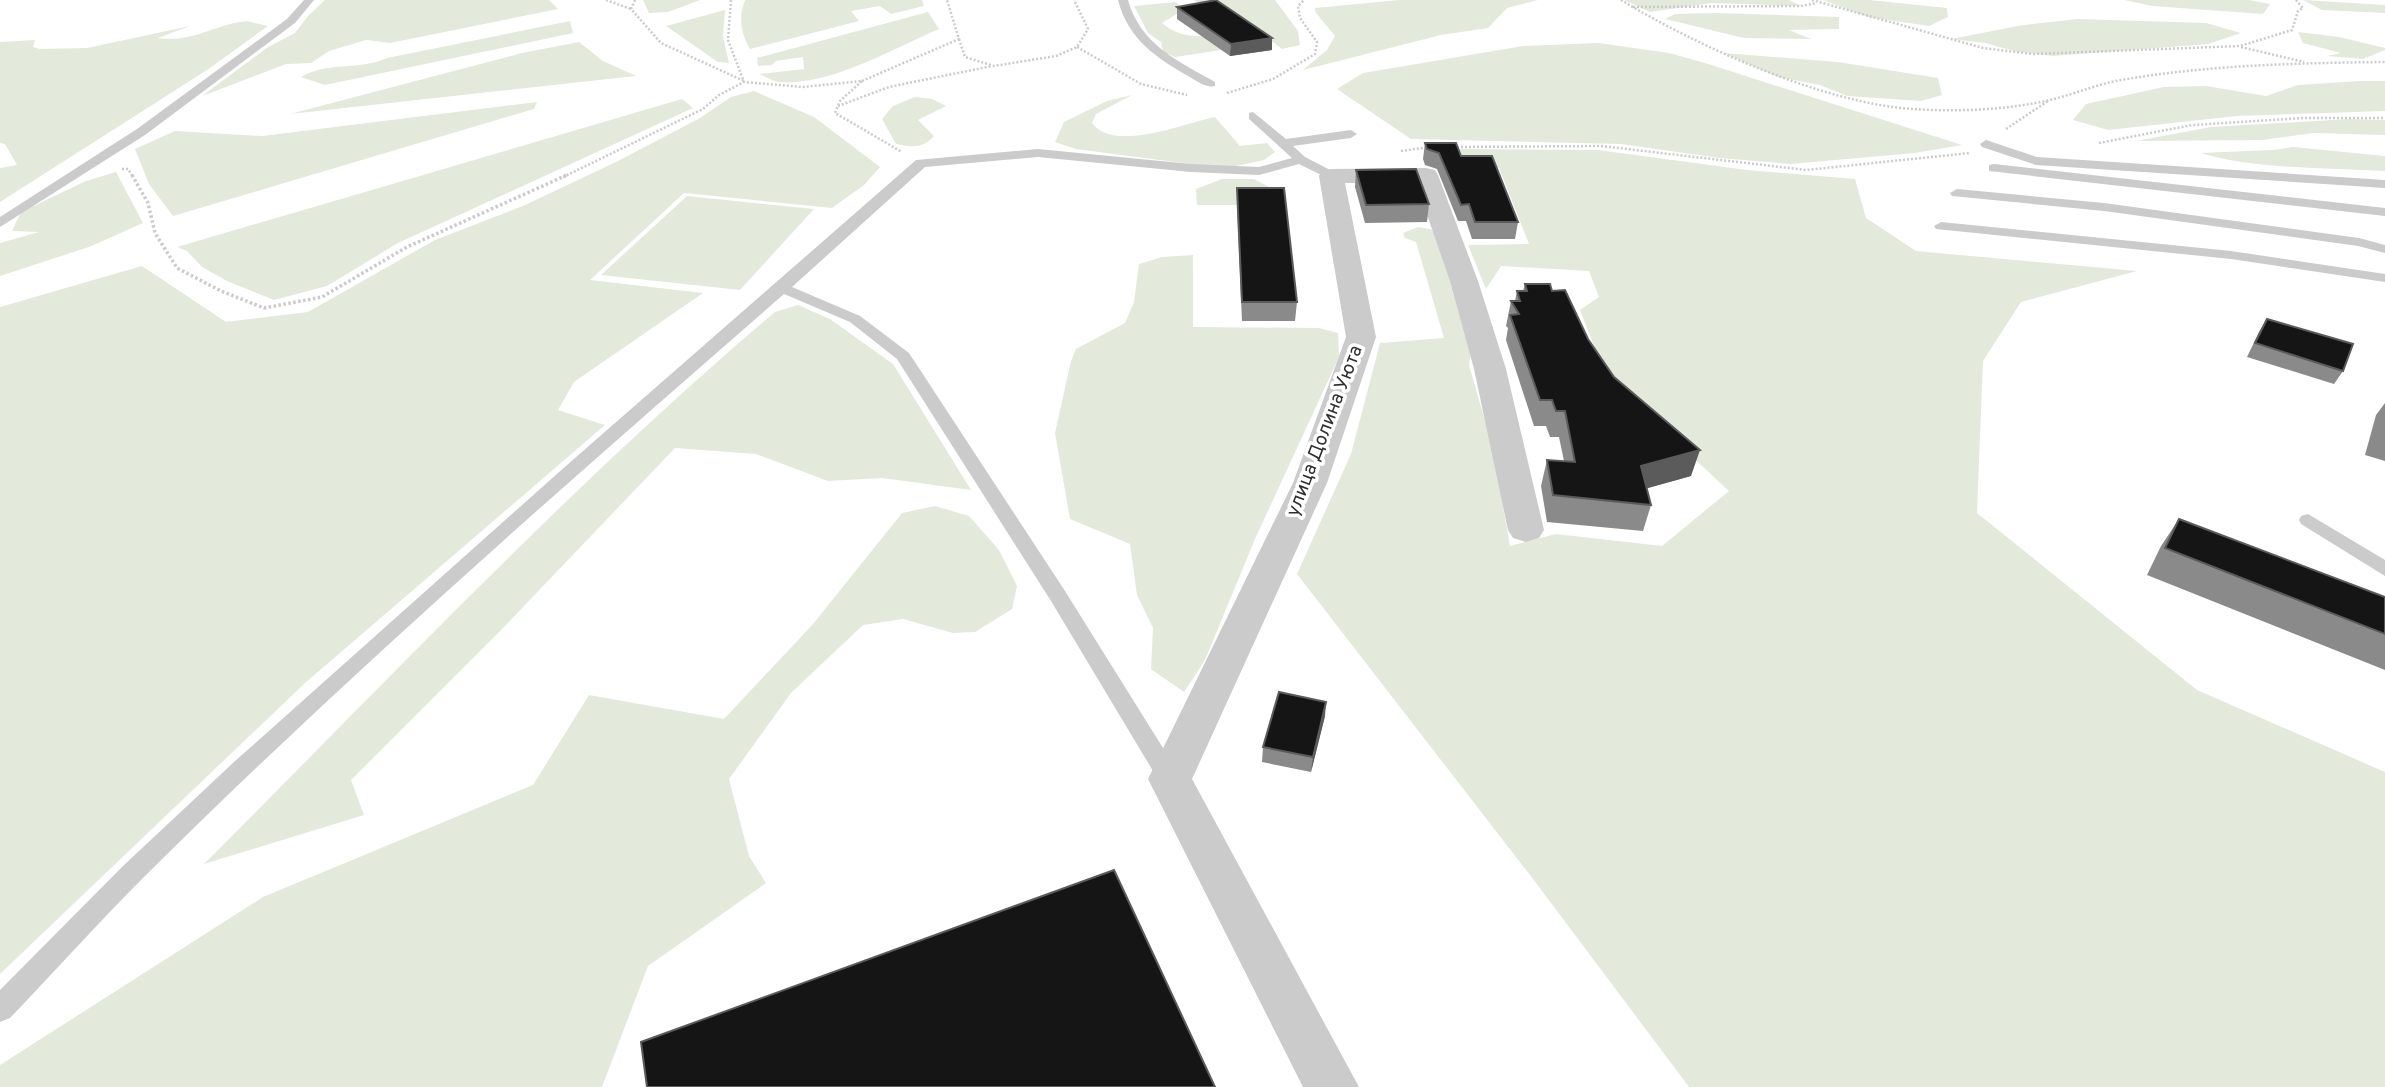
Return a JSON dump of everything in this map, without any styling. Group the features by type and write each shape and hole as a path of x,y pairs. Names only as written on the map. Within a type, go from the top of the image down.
{"street":[{"path":"1316,168 1426,175 1464,281 1490,369 1526,530"},
{"name":"улица Долина Уюта","path":"1170,779 1310,483 1361,337 1316,168"},
{"path":"1170,779 1332,1087"}],"lane":[{"path":"0,223 141,132 291,21 309,0"},
{"path":"1123,0 1125,16 1147,47 1212,84"},
{"path":"1253,116 1316,168"},
{"path":"1285,143 1351,134"},
{"path":"1986,144 2036,161 2385,184"},
{"path":"0,1009 132,873 242,768 573,469 921,163 1038,153 1191,168 1259,171 1316,168"},
{"path":"1994,168 2096,181 2225,191 2244,198 2385,212"},
{"path":"1957,193 2104,207 2359,242 2385,243"},
{"path":"1941,226 2218,254 2385,278"},
{"path":"2359,242 2385,249"},
{"path":"782,288 855,319 903,356 1058,596 1170,779"},
{"path":"2308,520 2385,569"}],"path":[{"path":"606,0 631,9 661,43 744,82 803,87 862,81"},
{"path":"631,9 635,0"},
{"path":"731,0 728,40 744,82"},
{"path":"947,0 965,57 994,66"},
{"path":"837,107 889,88 1056,55 1077,47 1088,29 1074,0"},
{"path":"1621,0 1652,20 1799,85 1848,100 1912,109 1999,106 2050,100 2103,82 2172,72 2308,63 2385,62"},
{"path":"1812,0 1983,48 2033,54 2241,46 2292,30 2298,11 2303,8 2296,0"},
{"path":"1632,8 1801,6 1819,3"},
{"path":"921,163 835,113 840,100 862,81 959,39"},
{"path":"2241,46 2308,63"},
{"path":"81,171 128,169 148,203 155,233 177,268 221,291 264,308 322,297 407,247 627,148 703,109 719,95 744,82"},
{"path":"1444,147 1601,146 1806,170 1976,152 2050,100"},
{"path":"2088,143 2101,143 2192,125 2305,118 2385,118"},
{"path":"1396,152 1431,147"}],"shaded area":[{"path":"325,0 549,0 558,9 390,43 366,40 329,51 311,63 286,64 202,96 268,47 295,33"},
{"path":"643,0 700,0 668,12 649,13"},
{"path":"745,0 922,0 924,6 891,14 880,6 851,11 859,21 750,49 742,25"},
{"path":"1194,0 1275,0 1298,31 1300,45 1282,49 1273,42 1175,57 1163,52 1161,42 1148,33 1134,6 1176,2 1183,10 1162,23 1181,34 1202,36 1246,30"},
{"path":"1399,0 1538,0 1507,8 1488,28 1441,35 1303,70 1327,50 1335,36 1315,8"},
{"path":"1624,0 1789,0 1801,6 1712,3 1650,12"},
{"path":"1823,0 1869,0 1947,8 1948,17 1929,26 1868,17"},
{"path":"2124,0 2249,0 2270,4 2263,14 2152,6"},
{"path":"2303,0 2385,5 2385,13 2322,10"},
{"path":"725,10 723,36 729,63 718,62 666,26"},
{"path":"928,12 939,29 839,72 798,82 774,81 759,74 804,69 803,57 758,66 757,58"},
{"path":"1675,14 1839,17 1839,29 1789,30 1811,39 1744,38 1665,19"},
{"path":"2078,19 2206,23 2241,33 2208,44 2053,56 1951,39 2023,25"},
{"path":"247,21 268,26 207,70 0,202 0,168 17,165 5,144 0,143 0,42 35,40 33,47 40,49 87,48 190,26 158,38 182,38"},
{"path":"570,21 573,33 325,85 301,77 322,69 376,62"},
{"path":"2298,32 2339,37 2385,50 2363,59 2327,56 2341,53 2303,43"},
{"path":"579,42 603,61 636,76 290,114 522,53"},
{"path":"1599,43 1669,53 1705,63 1962,145 1915,153 1791,164 1719,158 1621,144 1411,139 1337,89 1363,73 1523,46"},
{"path":"1724,53 1838,62 1938,78 1942,95 1921,101 1847,96 1820,85 1778,77"},
{"path":"2385,81 2385,111 2237,116 2108,130 2073,120 2086,104 2164,87 2206,86 2266,96 2298,85"},
{"path":"754,91 814,117 880,167 864,185 832,208 684,193 590,280 703,293 574,382 558,410 605,425 305,683 0,974 0,307 142,266 226,322 308,312 435,240 523,206 618,161 700,118 731,97"},
{"path":"1132,95 1096,114 1092,123 1102,132 1116,136 1133,136 1215,117 1240,146 1267,143 1275,152 1264,160 1236,166 1205,166 1076,149 1055,142 1064,122 1107,101"},
{"path":"915,97 932,99 946,106 918,120 934,136 930,140 916,146 896,144 882,119 893,106"},
{"path":"682,99 693,108 398,243 327,286 274,300 227,281 202,267 187,251 177,247"},
{"path":"537,102 534,109 173,216 149,184 135,149 175,131 262,136"},
{"path":"2349,119 2385,120 2385,135 2314,133 2262,140 2136,141 2211,127"},
{"path":"2293,147 2385,156 2385,171 2267,165 2201,153"},
{"path":"1459,149 1598,150 1747,170 1855,179 1866,218 1916,251 2137,271 2021,302 1983,361 1977,513 2197,690 2385,772 2385,1087 1689,1087 1533,879 1297,574 1351,454 1380,343 1444,338 1416,242 1405,238 1403,233 1418,227 1436,230 1472,347 1469,365 1492,445 1510,546 1556,534 1662,546 1729,491 1606,377 1580,310 1599,297 1589,271 1501,266 1486,289 1468,245 1529,244 1499,168 1466,168"},
{"path":"116,172 143,223 89,247 0,276 0,243 39,232 12,231 21,212 86,181"},
{"path":"1222,179 1254,179 1273,189 1273,205 1197,205 1196,189"},
{"path":"687,196 814,209 740,290 601,275"},
{"path":"1193,255 1193,327 1319,328 1338,333 1339,357 1255,539 1205,660 1184,692 1151,669 1153,628 1137,595 1130,544 1070,519 1055,433 1076,349 1125,323 1134,302 1139,264 1162,257"},
{"path":"798,305 830,319 893,364 971,490 882,478 828,481 756,454 675,448 504,627 351,780 364,815 204,864 484,582 627,444 775,312"},
{"path":"935,506 969,516 999,550 1017,586 1012,609 975,632 953,633 903,619 863,625 791,693 729,779 749,856 766,883 648,966 602,1087 0,1087 0,1065 263,897 533,785 589,695 724,719 813,624 902,513"}],"building":[{"path":"1216,0 1272,38 1231,44 1177,7"},
{"path":"1425,143 1456,143 1461,156 1492,156 1518,222 1475,222 1469,204 1461,205 1439,153 1427,149"},
{"path":"1416,169 1429,204 1366,205 1356,170"},
{"path":"1237,188 1284,188 1297,302 1242,302"},
{"path":"1525,284 1550,284 1552,291 1565,290 1588,339 1614,377 1700,450 1641,466 1651,505 1553,495 1547,460 1575,462 1565,411 1556,411 1552,400 1540,400 1510,315 1519,314 1511,301 1520,301 1517,291 1527,291"},
{"path":"2267,319 2353,344 2343,371 2255,343"},
{"path":"2179,519 2385,597 2385,634 2165,548"},
{"path":"1279,692 1326,702 1313,757 1263,747"},
{"path":"1114,870 1215,1087 647,1087 641,1042"}]}
